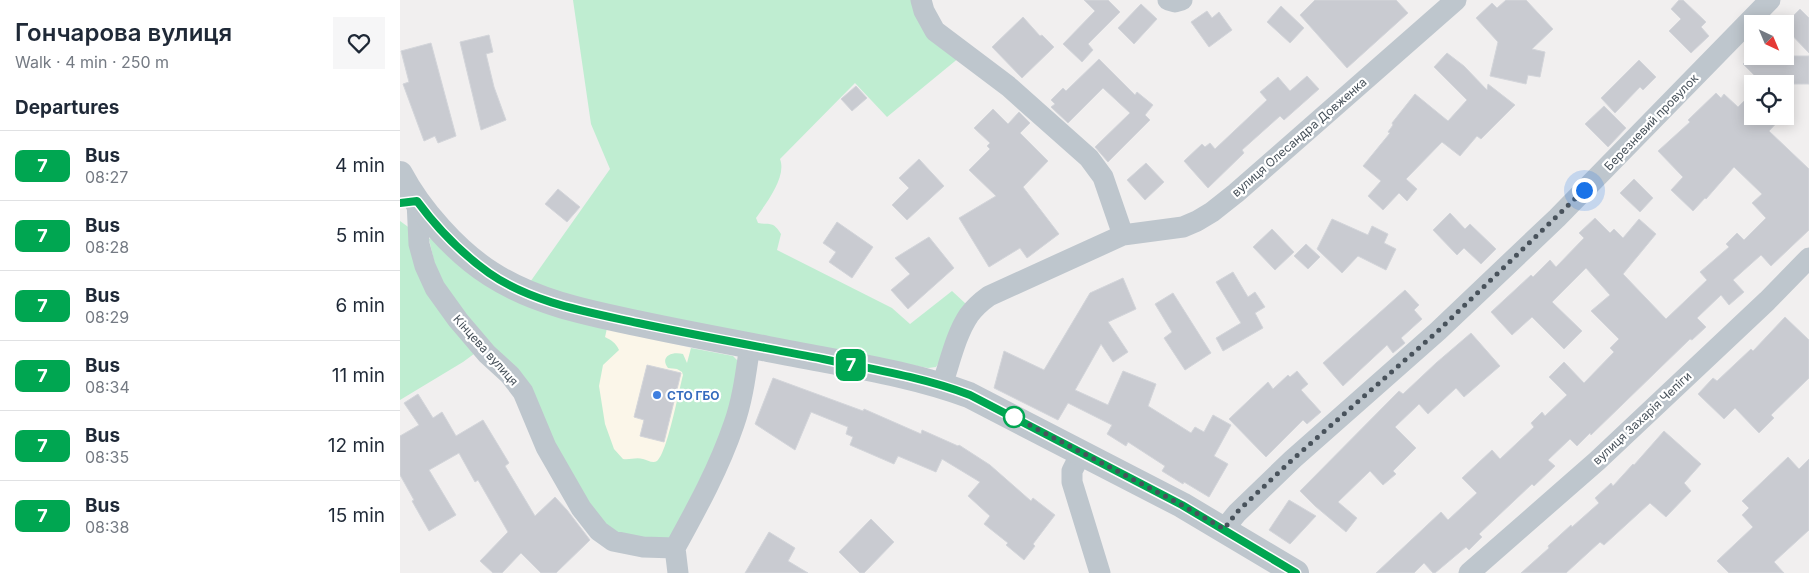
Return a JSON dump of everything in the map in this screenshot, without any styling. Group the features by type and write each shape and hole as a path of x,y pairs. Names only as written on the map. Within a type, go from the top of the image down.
{"street":[{"path":"921,0 924,11 935,31 1008,86 1089,158 1103,177 1123,235"},
{"path":"1168,0 1175,2 1182,0"},
{"name":"вулиця Олесандра Довженка","path":"942,385 960,333 969,315 978,304 990,296 1123,235 1182,227 1212,212 1456,0"},
{"name":"Березневий провулок","path":"1224,529 1237,512 1293,459 1438,331 1557,218 1770,0"},
{"path":"400,174 408,202 431,220 464,253 489,273 548,302 588,312 873,369 942,385 970,395 1182,505 1296,573"},
{"name":"Кінцева вулиця","path":"408,202 425,266 435,288 458,320 481,347 510,375 523,392 546,447 581,508 599,531 613,541 643,547 675,548"},
{"name":"вулиця Захарія Чепіги","path":"1469,573 1597,461 1767,301 1809,258"},
{"path":"678,573 675,548 711,483 734,423 744,382 750,345"},
{"path":"1081,453 1072,471 1072,482 1100,573"}],"shaded area":[{"path":"607,328 691,348 648,528 623,526 594,383"}],"green space":[{"path":"573,0 915,0 960,57 887,117 855,83 780,159 781,174 778,182 756,218 758,223 774,225 781,234 777,250 892,308 910,324 952,291 966,304 943,356 936,367 928,368 663,320 528,285 610,169 591,124"},
{"path":"400,221 411,229 478,351 400,400"},
{"path":"432,238 607,328 605,337 613,342 619,350 603,365 599,386 605,424 614,449 623,459 640,458 654,462 661,456 665,447 683,375 677,369 668,368 665,360 668,355 675,353 683,354 687,363 691,348 733,356 738,361 728,423 670,540 646,542 601,527 439,283 429,239"}],"building":[{"path":"1084,0 1108,0 1120,12 1088,44 1093,50 1082,62 1063,44 1095,11"},
{"path":"1315,0 1396,0 1408,13 1347,68 1300,15"},
{"path":"1506,0 1526,0 1553,29 1532,49 1545,52 1540,77 1528,75 1526,84 1490,76 1498,42 1476,18 1492,3 1497,8"},
{"path":"1679,0 1683,0 1706,22 1701,27 1709,36 1691,53 1669,31 1681,19 1671,9"},
{"path":"1141,4 1157,19 1134,44 1118,28"},
{"path":"1281,6 1304,28 1290,43 1267,22"},
{"path":"1800,9 1809,18 1809,53 1794,37 1794,15"},
{"path":"1207,11 1212,18 1219,12 1232,30 1209,47 1191,22"},
{"path":"1023,17 1040,36 1042,35 1054,47 1022,78 992,47"},
{"path":"489,35 493,52 486,54 494,87 506,120 481,130 460,42"},
{"path":"431,43 456,136 438,143 435,136 424,141 403,84 409,82 401,51"},
{"path":"1447,53 1464,66 1487,90 1488,84 1515,105 1481,139 1477,136 1460,156 1442,142 1406,179 1417,189 1407,201 1399,193 1383,210 1368,196 1381,181 1363,166 1390,133 1388,132 1393,125 1392,123 1415,94 1448,121 1467,100 1434,67"},
{"path":"1794,56 1809,56 1809,84 1794,84 1794,75 1754,75 1744,65 1794,65"},
{"path":"1099,59 1135,95 1137,92 1153,105 1145,115 1150,120 1108,162 1095,147 1130,113 1103,88 1068,123 1051,107 1055,104 1051,100 1063,88 1066,91"},
{"path":"1639,60 1656,77 1643,90 1640,87 1615,113 1601,98"},
{"path":"1307,76 1319,89 1284,120 1280,116 1242,150 1244,153 1208,188 1184,161 1202,144 1205,147 1210,143 1215,149 1267,100 1260,92 1278,77 1290,91"},
{"path":"856,86 867,98 852,111 841,99"},
{"path":"1716,93 1721,98 1724,94 1738,107 1744,101 1744,125 1775,125 1769,131 1809,169 1809,230 1771,266 1761,255 1733,280 1744,292 1729,305 1721,295 1697,318 1706,327 1692,340 1690,339 1591,435 1590,433 1577,446 1570,439 1548,460 1555,466 1534,486 1532,484 1479,534 1482,537 1469,550 1466,547 1435,573 1424,563 1414,573 1376,573 1441,512 1448,520 1477,493 1462,478 1492,450 1500,459 1534,427 1531,423 1542,412 1545,416 1567,395 1549,377 1564,362 1584,383 1614,352 1610,348 1619,339 1591,311 1610,295 1586,268 1552,302 1582,331 1564,349 1532,317 1512,335 1491,312 1531,275 1533,277 1550,260 1556,267 1584,238 1579,233 1595,218 1610,233 1614,229 1623,238 1639,219 1656,234 1623,274 1666,319 1707,280 1700,272 1729,247 1726,244 1737,233 1744,240 1766,218 1752,203 1762,194 1734,167 1693,211 1671,190 1683,177 1658,151 1690,122 1688,120"},
{"path":"1604,106 1626,128 1608,147 1585,124"},
{"path":"993,109 1008,124 1019,112 1030,123 1020,133 1048,161 1023,187 1059,234 1027,258 1020,248 989,267 959,218 996,196 969,170 990,149 987,146 990,143 974,128"},
{"path":"919,159 944,186 907,220 892,205 909,188 899,178"},
{"path":"1146,163 1164,182 1145,200 1127,180"},
{"path":"1634,179 1653,198 1640,212 1620,193"},
{"path":"558,189 580,207 567,222 545,204"},
{"path":"1450,213 1465,229 1470,224 1496,249 1481,264 1464,248 1457,255 1433,230"},
{"path":"1332,219 1368,235 1372,226 1388,234 1384,243 1396,249 1386,270 1358,256 1342,273 1317,249"},
{"path":"837,222 873,247 852,278 829,262 836,252 823,243"},
{"path":"1272,229 1294,252 1275,270 1253,247"},
{"path":"929,237 954,268 908,309 891,290 910,274 895,258"},
{"path":"1306,244 1320,257 1308,269 1294,256"},
{"path":"1233,272 1248,297 1255,292 1265,307 1255,313 1263,328 1223,351 1216,338 1241,323 1216,282"},
{"path":"1123,278 1136,309 1108,322 1128,352 1113,362 1101,344 1075,390 1108,405 1123,371 1156,384 1148,406 1191,433 1195,427 1204,432 1213,415 1231,425 1214,456 1228,464 1209,497 1162,471 1165,466 1128,442 1126,446 1107,434 1112,425 1068,403 1058,420 994,388 1004,351 1044,370 1090,293"},
{"path":"1405,290 1419,305 1414,310 1422,319 1401,338 1405,343 1393,353 1387,345 1343,386 1323,363"},
{"path":"1173,293 1211,353 1185,370 1164,338 1172,332 1155,304"},
{"path":"1785,317 1809,340 1809,378 1771,415 1774,418 1759,433 1735,408 1724,419 1698,394 1713,378 1717,381 1751,349 1753,351"},
{"path":"1471,333 1500,366 1464,397 1456,388 1428,414 1419,404 1395,427 1416,448 1393,471 1396,474 1383,485 1370,471 1338,502 1357,518 1346,532 1300,491 1399,391 1403,394"},
{"name":"СТО ГБО","path":"647,365 681,373 664,442 640,436 644,420 634,417"},
{"path":"1297,371 1308,384 1301,390 1321,412 1307,424 1303,420 1266,457 1229,419 1268,382 1273,389 1288,375 1290,377"},
{"path":"773,378 863,411 864,409 921,434 922,430 959,445 990,465 1031,501 1033,498 1055,515 1033,544 1035,546 1024,560 1006,545 1008,543 984,524 990,516 968,496 980,482 942,459 936,472 898,456 894,464 850,445 853,437 846,434 848,427 811,412 795,450 755,424"},
{"path":"418,394 433,418 442,412 456,436 483,420 509,463 505,466 535,516 555,497 567,510 590,540 556,573 541,573 521,553 502,573 493,573 480,561 508,532 478,480 475,482 459,453 429,470 456,515 429,531 400,475 400,436 419,425 404,403"},
{"path":"1664,431 1701,464 1684,483 1691,491 1666,517 1650,503 1604,545 1600,542 1566,573 1521,573 1571,525 1572,527 1599,503 1595,498 1611,483 1613,486"},
{"path":"1788,457 1799,469 1809,459 1809,530 1774,562 1784,573 1729,573 1717,561 1753,527 1742,515 1749,508 1742,501"},
{"path":"1289,500 1316,516 1290,544 1269,530"},
{"path":"871,519 894,542 864,573 860,573 839,552"},
{"path":"769,532 795,548 788,561 808,573 745,573"}],"bus line":[{"name":"7","path":"400,203 417,201 431,220 464,253 489,273 510,285 548,302 681,332 873,369 942,385 970,395 1182,505 1296,573"}],"place":[{"name":"СТО ГБО","path":"657,395"}],"route":[{"path":"1014,417 1224,529 1237,512 1293,459 1438,331 1584,190"}]}
